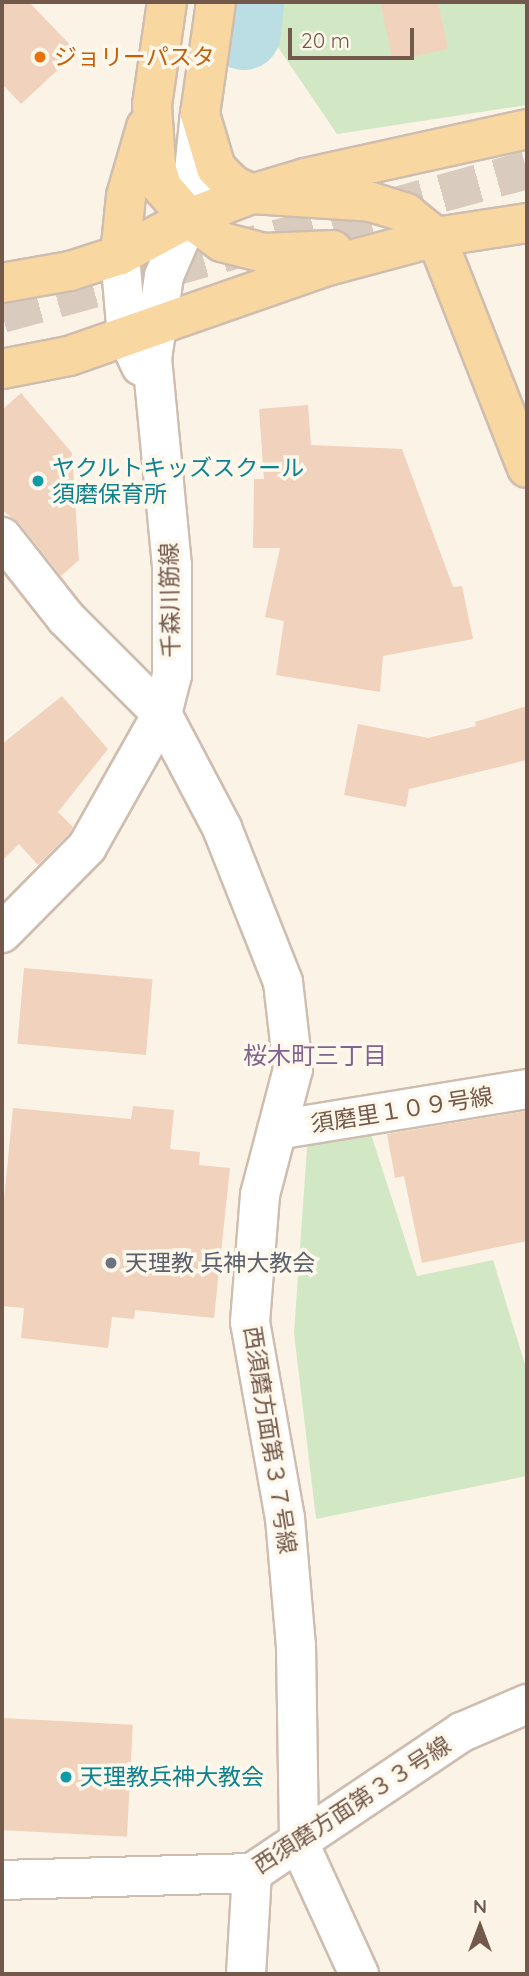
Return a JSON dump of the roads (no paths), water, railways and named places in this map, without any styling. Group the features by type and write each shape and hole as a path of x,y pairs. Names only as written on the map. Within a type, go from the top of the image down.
{"main road":[{"path":"120,255 126,196 152,105 167,2"},
{"path":"216,2 200,114 216,168 233,185 252,194 371,202 406,213 436,237 527,468"},
{"path":"152,105 156,166 162,187 190,218 222,242 264,253 367,247 527,223"},
{"path":"2,283 70,271 120,255 190,218 252,194 305,178 527,129"},
{"path":"2,369 69,356 328,266 436,237"}],"street":[{"name":"千森川筋線","path":"2,933 87,847 162,714 172,675 172,566 154,393 141,331 190,218 200,114"},
{"path":"120,255 141,331"},
{"name":"西須磨方面第３７号線","path":"2,537 66,618 162,714 222,828 283,982 293,1069 260,1195 250,1322 287,1543 296,1646 299,1843 359,1974"},
{"name":"須磨里１０９号線","path":"277,1130 527,1089"},
{"name":"西須磨方面第３３号線","path":"2,1880 252,1873 462,1732 527,1704"},
{"path":"246,1974 252,1873"}],"waterway":[{"path":"243,32 246,2"}],"tunnel":[{"path":"2,314 527,170"}],"place":[{"name":"ジョリーパスタ","path":"40,57"},
{"name":"ヤクルトキッズスクール 須磨保育所","path":"38,481"},
{"name":"天理教 兵神大教会","path":"111,1263"},
{"name":"天理教兵神大教会","path":"66,1777"}],"district":[{"name":"桜木町三丁目","path":"315,1056"}]}
